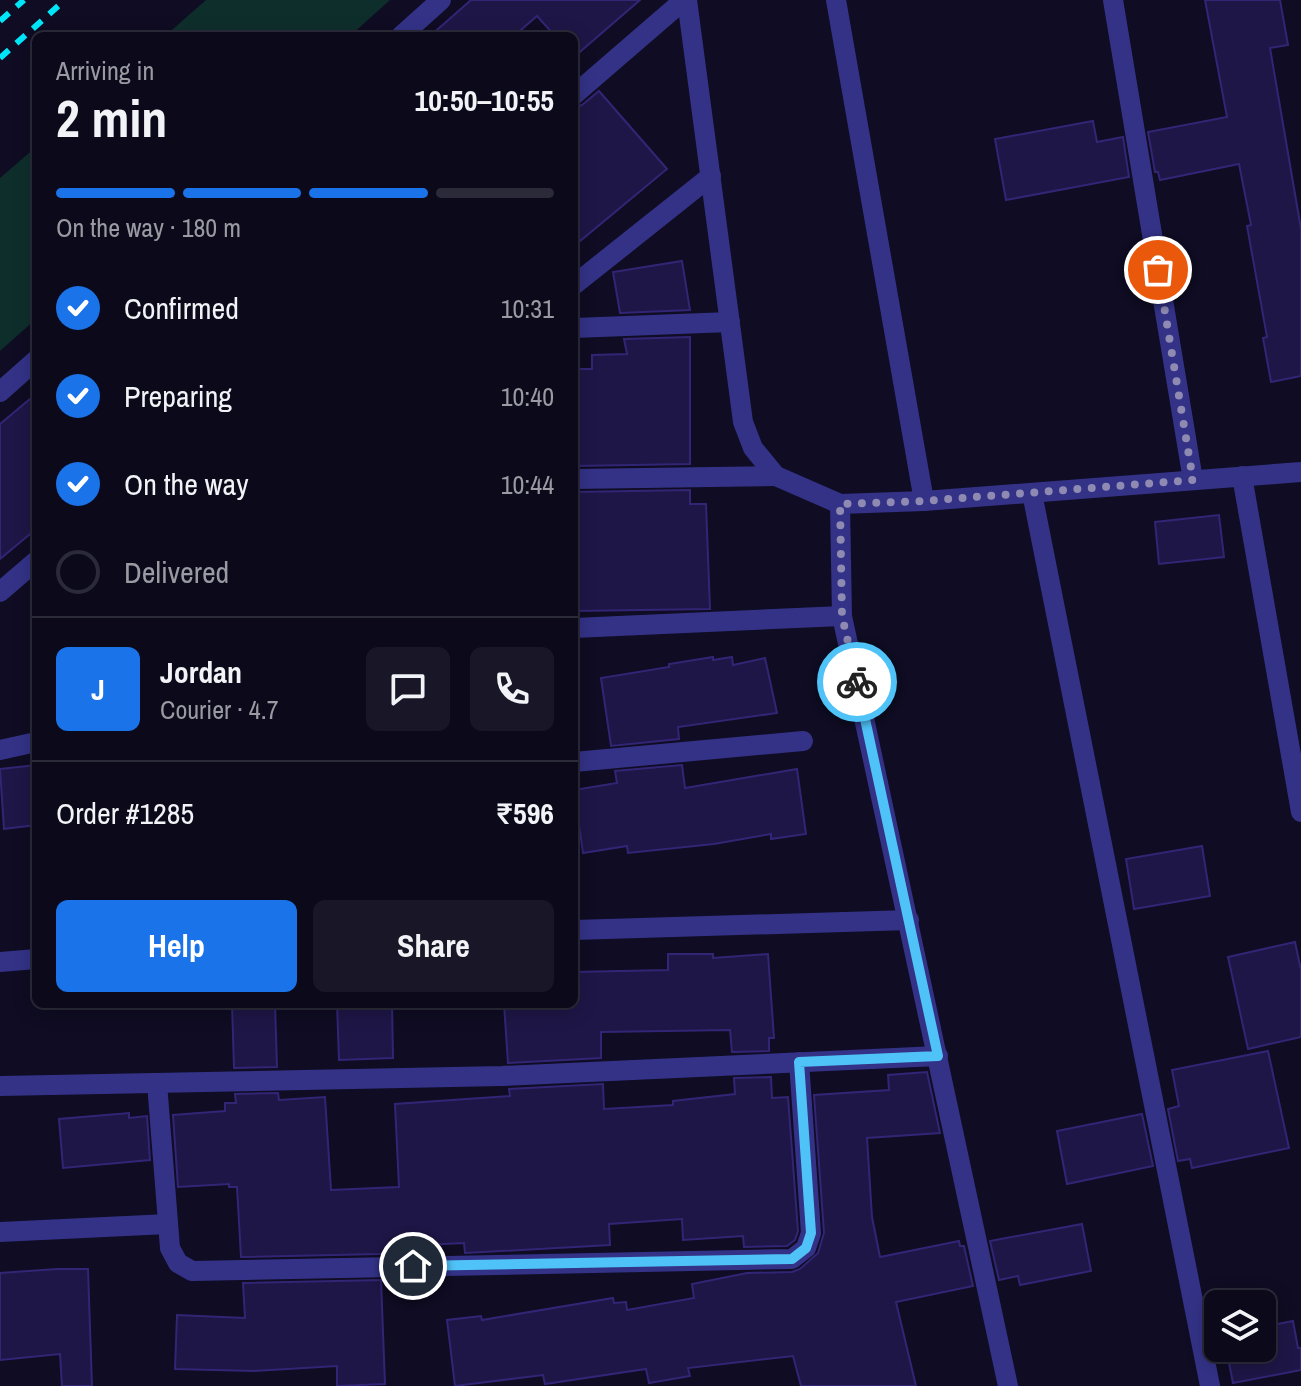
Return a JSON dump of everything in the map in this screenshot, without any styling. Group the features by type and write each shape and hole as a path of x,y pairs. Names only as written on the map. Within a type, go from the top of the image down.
{"street":[{"path":"405,32 441,0"},
{"path":"578,92 685,0"},
{"path":"685,0 743,422 753,448 776,476"},
{"path":"836,0 924,501"},
{"path":"1113,0 1193,480"},
{"path":"578,282 711,176"},
{"path":"578,328 730,322"},
{"path":"0,392 32,364"},
{"path":"578,479 776,476 840,504 924,501 1301,472"},
{"path":"1242,476 1301,812"},
{"path":"1032,493 1210,1386"},
{"path":"840,504 842,616 1008,1386"},
{"path":"0,592 32,564"},
{"path":"578,628 842,616"},
{"path":"578,762 803,741"},
{"path":"0,750 32,743"},
{"path":"578,930 909,920"},
{"path":"0,962 32,959"},
{"path":"0,1086 502,1076 938,1056"},
{"path":"157,1083 170,1248 178,1263 192,1271 792,1259 806,1248 811,1233 799,1062"},
{"path":"0,1232 168,1224"}],"green space":[{"path":"206,0 390,0 354,32 170,32"},
{"path":"32,150 32,323 0,351 0,178"}],"building":[{"path":"471,0 640,0 578,54 578,32 551,32 537,16 519,32 435,32"},
{"path":"1205,0 1280,0 1288,45 1270,48 1301,229 1301,376 1271,382 1263,338 1267,337 1247,226 1251,225 1239,164 1160,180 1158,172 1155,172 1148,132 1227,117"},
{"path":"599,91 667,169 578,243 578,106"},
{"path":"1093,121 1097,142 1123,137 1129,177 1006,200 995,139"},
{"path":"682,261 690,310 620,313 613,272"},
{"path":"690,337 690,464 578,466 578,369 592,369 592,355 627,354 624,339"},
{"path":"32,397 32,532 0,559 0,424"},
{"path":"690,490 690,504 706,504 710,609 578,611 578,492"},
{"path":"1219,515 1224,557 1159,564 1155,522"},
{"path":"713,657 713,660 732,657 733,665 765,658 777,713 678,727 679,739 611,746 601,678"},
{"path":"32,765 32,826 4,829 0,769"},
{"path":"682,765 685,788 797,769 806,834 771,839 771,834 714,844 628,853 627,846 583,853 578,789 617,783 615,771"},
{"path":"1202,846 1210,896 1134,909 1126,859"},
{"path":"1295,942 1301,970 1301,1037 1248,1049 1228,957"},
{"path":"668,954 713,954 713,958 768,954 774,1038 769,1038 769,1051 732,1052 730,1030 601,1032 601,1058 508,1063 504,1008 578,1008 578,972 668,970"},
{"path":"232,1008 275,1008 277,1067 234,1068"},
{"path":"337,1008 392,1008 393,1058 339,1060"},
{"path":"1268,1051 1289,1148 1192,1168 1190,1159 1178,1161 1168,1109 1179,1106 1172,1070"},
{"path":"927,1072 940,1133 867,1138 872,1217 880,1257 959,1241 960,1246 964,1246 973,1286 896,1302 916,1386 801,1386 793,1356 688,1368 690,1376 649,1383 646,1369 545,1384 543,1375 455,1386 447,1320 481,1316 482,1320 613,1298 614,1303 626,1302 627,1310 694,1298 692,1284 747,1273 800,1269 818,1253 824,1233 814,1095 889,1090 888,1075"},
{"path":"771,1077 772,1098 788,1097 798,1231 795,1240 787,1246 744,1247 743,1236 683,1240 682,1219 609,1224 610,1245 465,1253 464,1243 402,1246 402,1253 241,1257 237,1187 229,1187 229,1184 178,1187 173,1115 225,1111 225,1103 236,1103 235,1094 278,1093 279,1100 325,1097 331,1190 399,1187 395,1104 510,1096 509,1089 603,1084 604,1109 673,1105 673,1101 735,1094 734,1078"},
{"path":"129,1113 129,1118 147,1116 150,1160 63,1168 59,1119"},
{"path":"1142,1114 1153,1166 1067,1184 1057,1131"},
{"path":"1082,1224 1091,1271 1020,1285 1018,1276 999,1280 990,1241"},
{"path":"88,1269 92,1386 62,1386 60,1354 0,1360 0,1273"},
{"path":"381,1280 385,1384 337,1386 337,1366 254,1371 175,1369 177,1315 245,1318 243,1283"},
{"path":"1293,1321 1298,1348 1301,1348 1301,1370 1233,1383 1229,1362 1276,1362 1276,1324"}],"railway":[{"path":"0,21 24,0"},
{"path":"0,58 65,0"}],"way so far":[{"path":"857,682 842,616 840,504 924,501 1193,480 1158,270"}],"route":[{"path":"413,1266 792,1259 806,1248 811,1233 799,1062 938,1056 857,682"}]}
